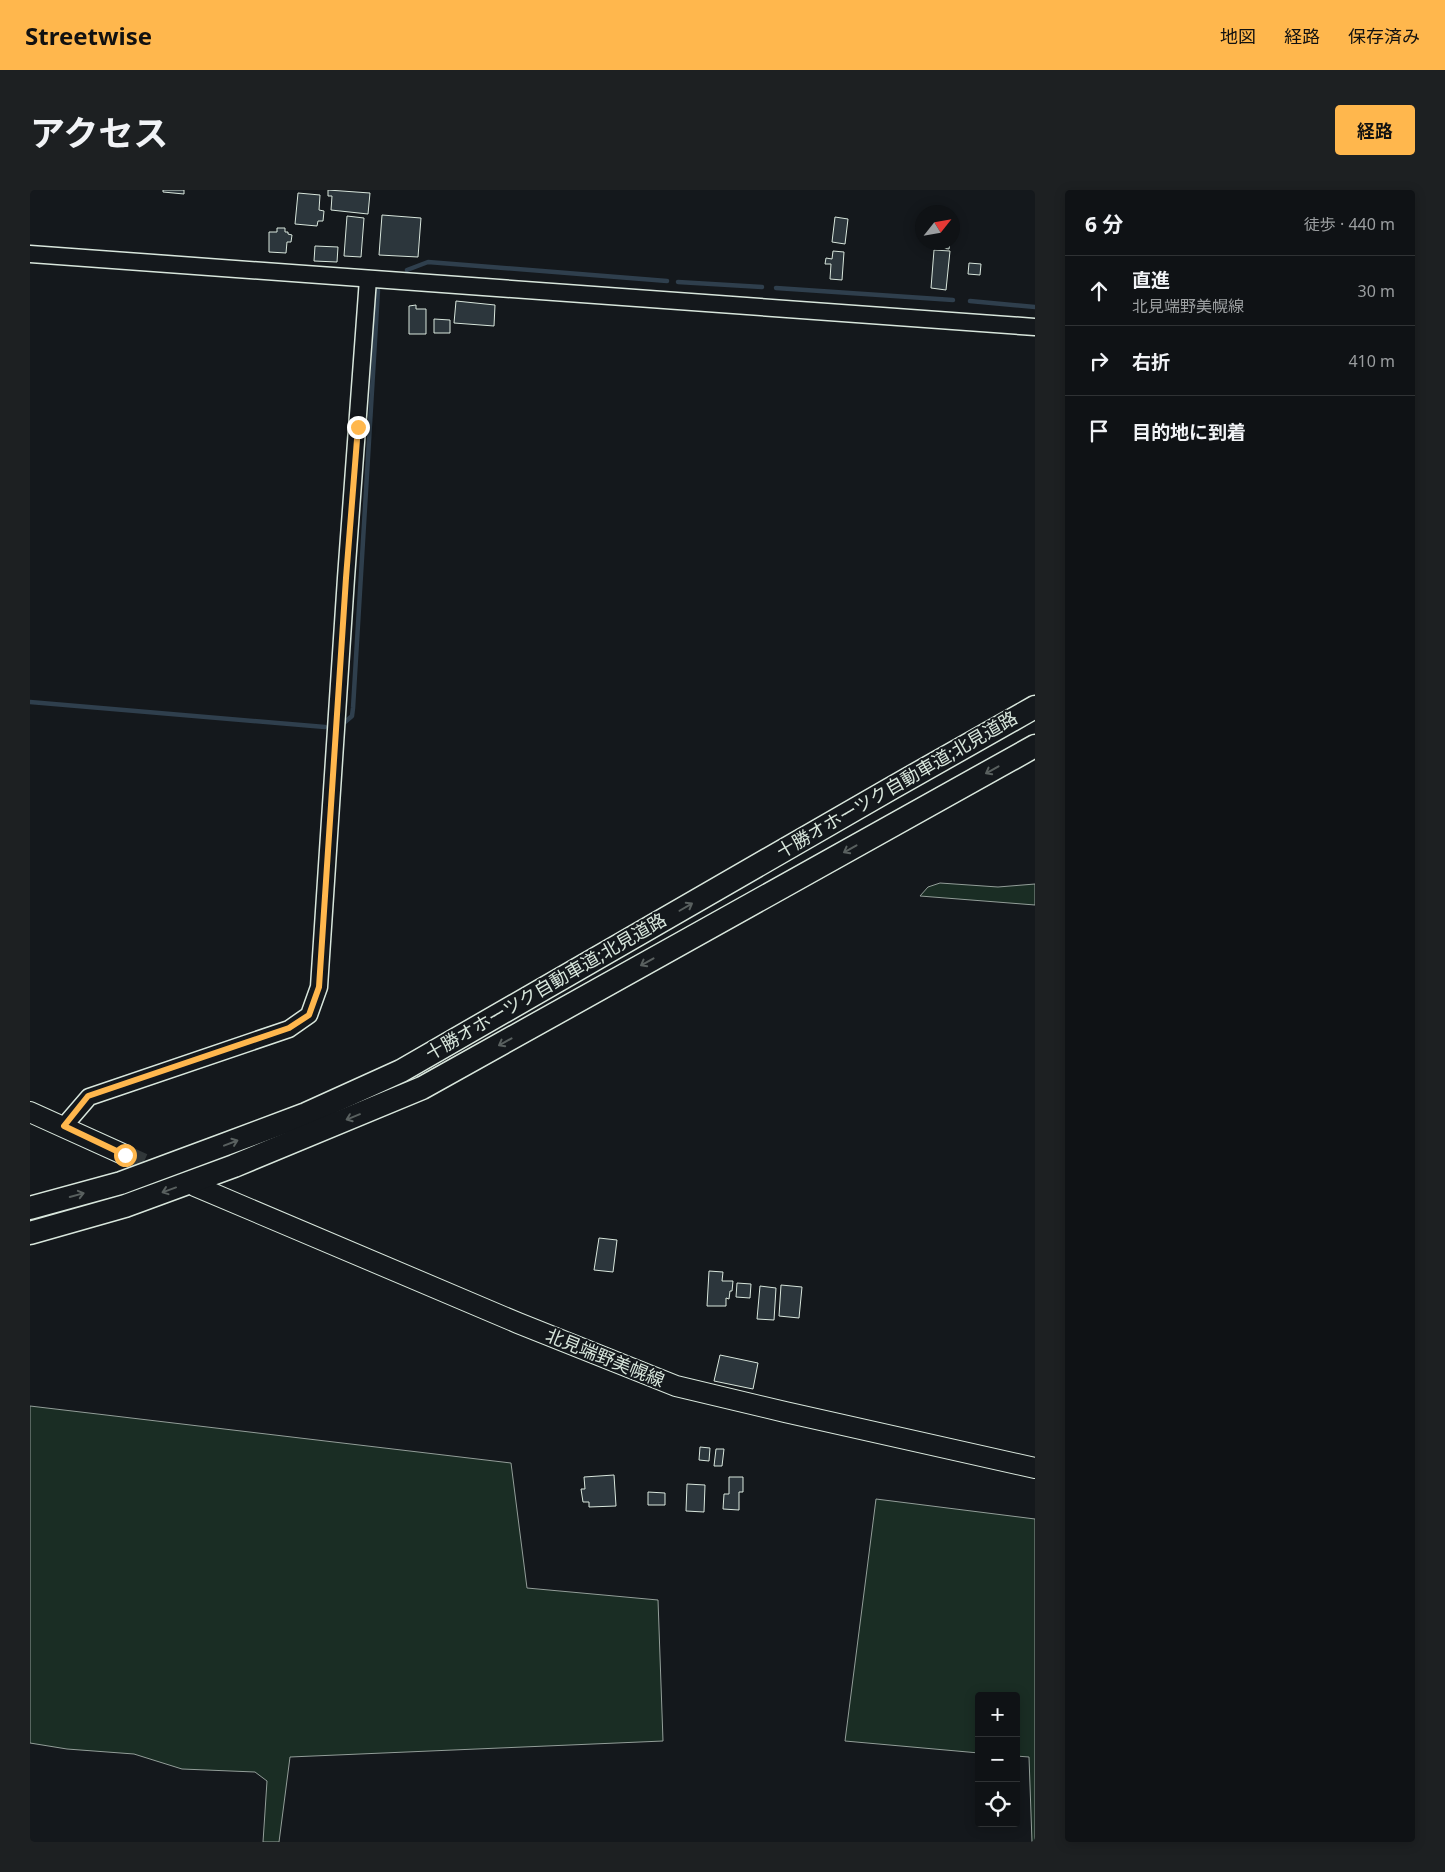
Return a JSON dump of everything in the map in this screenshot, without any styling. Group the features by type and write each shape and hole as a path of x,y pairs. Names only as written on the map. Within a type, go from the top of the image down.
{"highway":[{"name":"十勝オホーツク自動車道;北見道路","path":"30,1208 121,1183 200,1154 306,1114 401,1071 883,792 1035,707"},
{"name":"十勝オホーツク自動車道;北見道路","path":"30,1233 125,1206 234,1166 422,1088 1035,746"}],"main road":[{"path":"30,1112 125,1155"},
{"name":"北見端野美幌線","path":"195,1186 518,1323 676,1386 1035,1468"}],"street":[{"path":"30,254 1035,327"},
{"path":"64,1126 88,1096 289,1028 309,1015 319,987 368,279"}],"green space":[{"path":"940,883 998,887 1035,884 1035,905 920,896 928,887"},
{"path":"30,1406 511,1463 527,1588 658,1600 663,1741 290,1757 279,1842 263,1842 267,1781 255,1772 182,1769 134,1754 67,1749 30,1743"},
{"path":"876,1499 1035,1519 1035,1842 1032,1842 1029,1757 1020,1756 1020,1692 975,1692 975,1753 845,1741"}],"building":[{"path":"163,190 184,190 184,194 163,192"},
{"path":"328,190 370,193 368,214 331,210 332,196 328,196"},
{"path":"298,193 320,195 319,210 324,211 323,221 318,221 317,226 295,224"},
{"path":"382,215 421,218 418,257 379,255"},
{"path":"347,216 364,218 361,257 344,256"},
{"path":"835,217 848,219 845,244 832,242"},
{"path":"277,228 285,228 285,232 292,235 291,242 287,242 286,253 269,252 269,232 277,232"},
{"path":"315,246 338,247 337,262 314,261"},
{"path":"934,250 950,251 946,290 931,288"},
{"path":"833,251 844,252 842,280 830,279 831,264 825,264 826,258 832,259"},
{"path":"969,263 981,264 980,275 968,274"},
{"path":"456,301 495,305 494,326 454,323"},
{"path":"416,305 416,309 426,309 426,334 409,334 409,306"},
{"path":"434,319 450,320 450,333 434,333"},
{"path":"599,1238 617,1240 613,1272 594,1270"},
{"path":"709,1271 723,1272 722,1281 733,1281 729,1299 726,1298 726,1306 707,1306"},
{"path":"737,1283 751,1284 750,1298 736,1297"},
{"path":"781,1285 802,1287 799,1318 779,1316"},
{"path":"760,1286 776,1288 774,1320 757,1319"},
{"path":"720,1355 758,1363 753,1389 714,1381"},
{"path":"700,1447 710,1448 709,1461 699,1460"},
{"path":"716,1449 724,1449 722,1466 714,1466"},
{"path":"614,1475 616,1506 589,1507 589,1502 583,1502 581,1489 585,1489 584,1477"},
{"path":"729,1477 743,1477 743,1492 739,1492 739,1510 723,1509 724,1494 729,1494"},
{"path":"687,1484 705,1485 704,1512 686,1511"},
{"path":"648,1492 665,1493 665,1505 648,1505"}],"waterway":[{"path":"407,270 428,262 667,281"},
{"path":"678,282 762,287"},
{"path":"776,288 953,300"},
{"path":"345,722 352,716 353,708 378,290"},
{"path":"970,301 1035,307"},
{"path":"30,702 325,727"}],"tunnel":[{"path":"125,1155 167,1174"}],"route":[{"path":"125,1155 64,1126 88,1096 289,1028 309,1015 319,987 358,427"}]}
